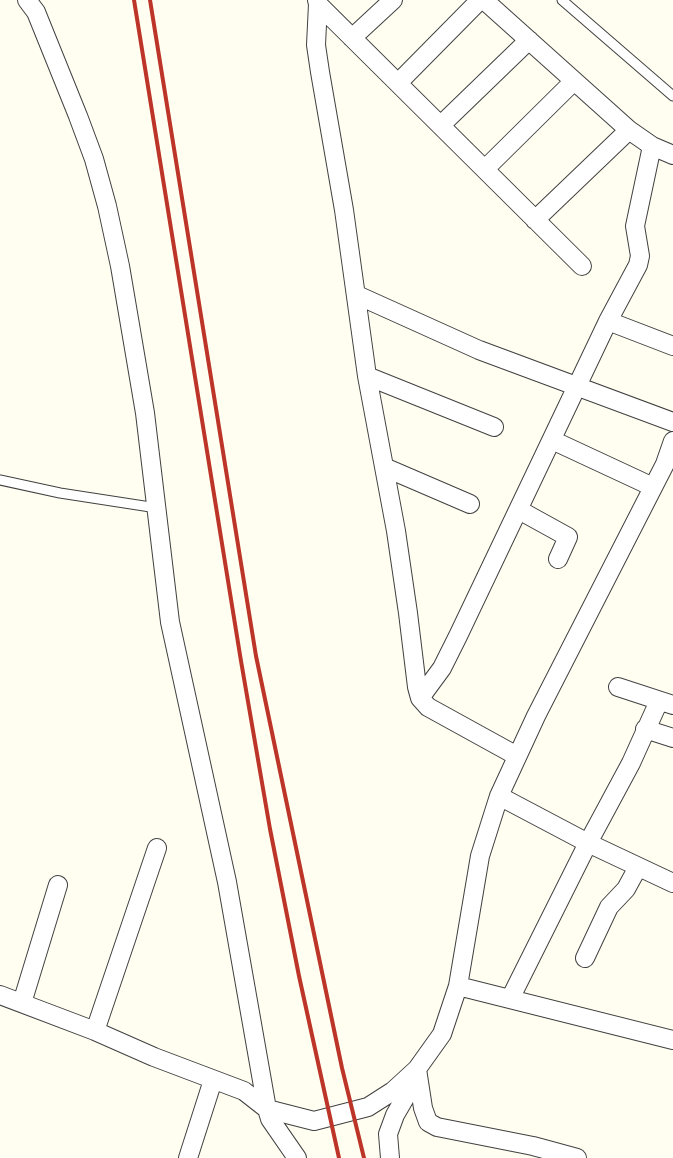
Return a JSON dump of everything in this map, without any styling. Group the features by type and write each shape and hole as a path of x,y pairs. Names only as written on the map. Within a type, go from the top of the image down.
{"street":[{"path":"27,0 36,12 78,116 94,160 104,197 120,266 145,413 170,622 227,882 267,1109 270,1119 297,1158"},
{"path":"352,38 393,0"},
{"path":"398,83 482,0 629,130 652,146 673,155"},
{"path":"318,2 582,266"},
{"path":"318,2 316,44 320,72 357,295 367,376 408,613 417,687 420,698 428,707 517,756"},
{"path":"441,125 529,40"},
{"path":"485,169 574,80"},
{"path":"535,220 629,130"},
{"path":"420,698 442,668 579,386 608,321 638,265 640,256 635,226 652,146"},
{"path":"357,295 479,350 673,422"},
{"path":"608,321 673,346"},
{"path":"367,376 494,427"},
{"path":"552,440 653,487"},
{"path":"390,1158 388,1134 395,1115 442,1034 458,986 480,856 499,796 517,756 665,464 673,441"},
{"path":"384,466 470,504"},
{"path":"519,510 568,537 558,559"},
{"path":"510,999 588,843 627,770 645,729 666,703 618,687"},
{"path":"645,729 673,738"},
{"path":"499,796 588,843 673,883"},
{"path":"95,1031 156,848"},
{"path":"585,958 610,907 626,889 638,867"},
{"path":"22,1003 58,885"},
{"path":"458,986 673,1040"},
{"path":"0,995 244,1091 267,1109 314,1121 368,1107 418,1076"},
{"path":"418,1076 423,1108 428,1122 437,1128 533,1146 577,1158"},
{"path":"188,1158 213,1080"}],"lane":[{"path":"562,0 673,96"},
{"path":"0,480 60,493 157,508"}],"railway":[{"path":"134,0 270,829 299,976 339,1158"},
{"path":"150,0 256,656 342,1068 364,1158"}]}
